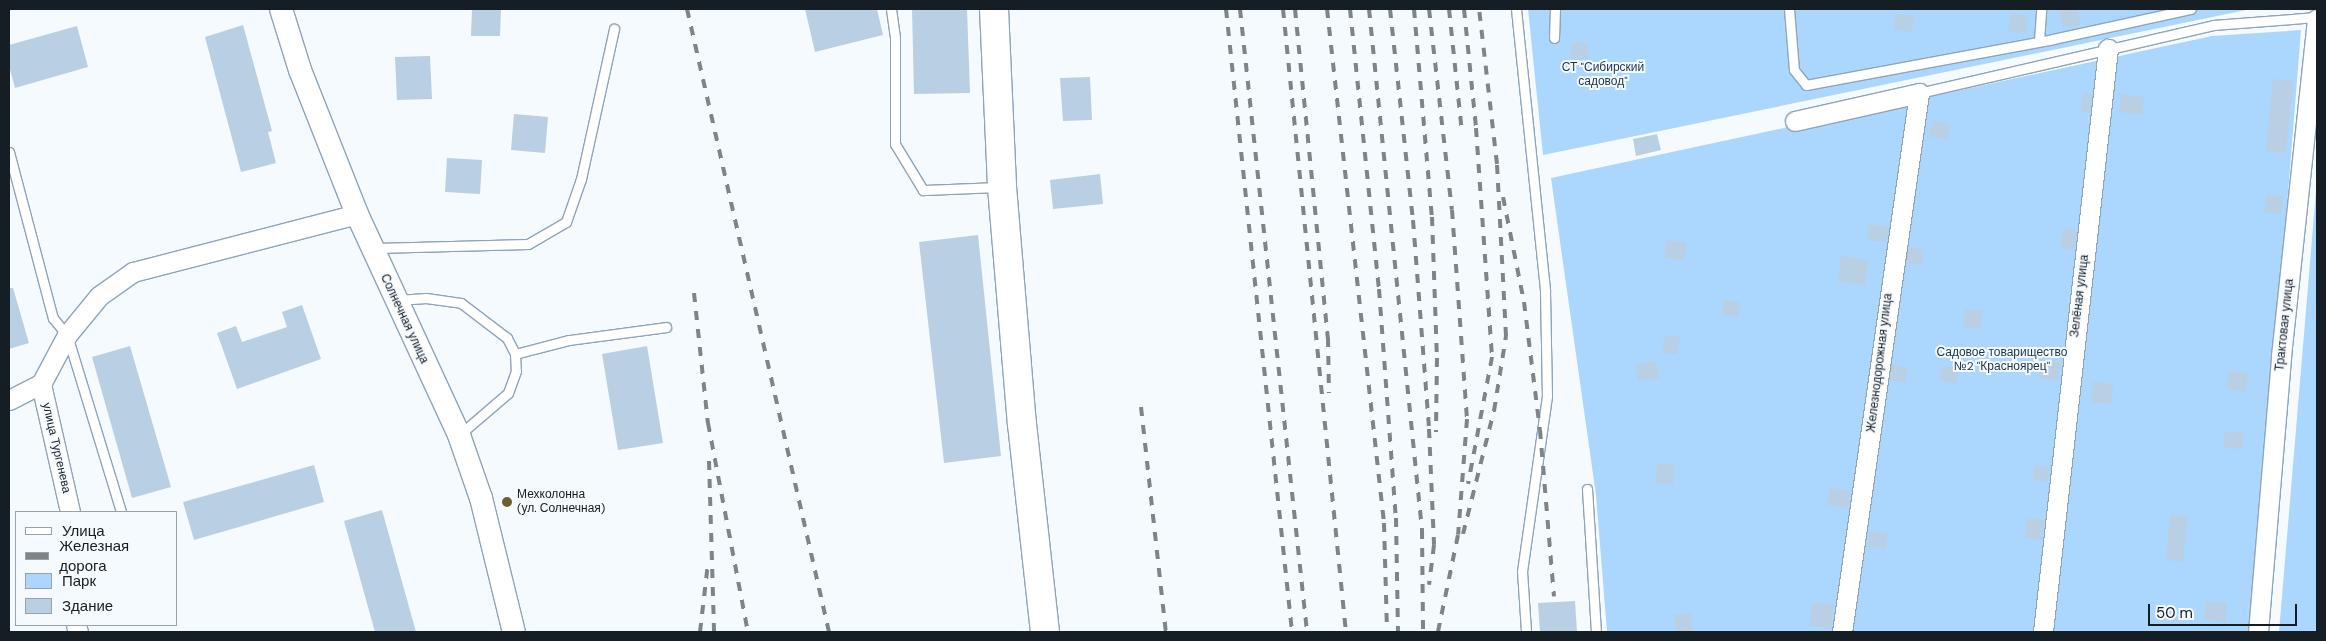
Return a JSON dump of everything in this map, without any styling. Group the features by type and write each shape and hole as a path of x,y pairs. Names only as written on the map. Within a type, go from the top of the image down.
{"highway":[{"path":"994,9 1002,187 1022,424 1045,632"}],"street":[{"name":"Солнечная улица","path":"281,9 300,70 357,214 394,301 458,435 481,498 514,632"},
{"name":"Трактовая улица","path":"2258,632 2281,356 2317,18"},
{"name":"Зелёная улица","path":"2043,632 2108,48"},
{"path":"1795,121 1918,93"},
{"name":"Железнодорожная улица","path":"1842,632 1918,93"},
{"path":"9,400 41,384 67,335 99,296 133,272 357,214"},
{"name":"улица Тургенева","path":"41,384 70,511"}],"lane":[{"path":"890,9 895,38 895,144 923,190 1002,187"},
{"path":"1516,9 1546,292 1547,387 1522,571 1526,632"},
{"path":"1554,38 1555,9"},
{"path":"1789,9 1794,70 1806,85 2039,41 2191,9"},
{"path":"2039,41 2041,9"},
{"path":"1918,93 2214,25 2317,18"},
{"path":"372,248 528,244 566,222 582,178 614,29"},
{"path":"9,152 53,318 67,335 121,511"},
{"path":"394,301 426,298 461,303 507,338 515,354 516,371 508,393 458,435"},
{"path":"515,354 569,340 666,327"},
{"path":"1587,489 1596,632"}],"green space":[{"name":"СТ \"Сибирский садовод\"","path":"1528,9 2251,9 1543,155"},
{"name":"Садовое товарищество №2 \"Красноярец\"","path":"2301,30 2253,632 1607,632 1596,495 1551,178 2212,36"},
{"path":"2317,179 2317,632 2279,632"}],"building":[{"path":"472,9 501,9 500,36 471,36"},
{"path":"805,9 877,9 883,35 815,52"},
{"path":"912,9 967,9 970,93 914,94"},
{"path":"2060,9 2078,9 2080,25 2062,27"},
{"path":"2011,13 2028,16 2026,34 2008,31"},
{"path":"1896,14 1914,16 1912,32 1894,30"},
{"path":"243,25 272,131 268,132 276,163 241,172 205,37"},
{"path":"77,26 88,67 15,88 9,66 9,45"},
{"path":"1588,42 1588,59 1571,59 1571,43"},
{"path":"430,56 432,99 397,100 395,57"},
{"path":"1090,77 1092,120 1063,121 1060,78"},
{"path":"2273,79 2293,81 2286,153 2266,151"},
{"path":"2083,93 2092,94 2090,113 2081,112"},
{"path":"2121,94 2144,97 2142,115 2119,112"},
{"path":"514,114 548,117 545,153 511,150"},
{"path":"1933,120 1951,125 1947,140 1929,136"},
{"path":"1657,134 1661,150 1636,156 1633,139"},
{"path":"447,158 482,160 480,194 445,192"},
{"path":"1100,174 1103,204 1053,209 1050,180"},
{"path":"2266,195 2283,196 2281,214 2264,213"},
{"path":"1869,224 1889,227 1886,242 1867,240"},
{"path":"2063,228 2077,230 2074,250 2061,248"},
{"path":"978,235 1001,456 944,463 919,242"},
{"path":"1667,240 1687,243 1684,261 1664,257"},
{"path":"1908,247 1924,250 1922,265 1906,263"},
{"path":"1841,256 1868,260 1865,285 1838,281"},
{"path":"9,288 13,288 29,343 9,349"},
{"path":"1724,300 1740,303 1738,317 1722,315"},
{"path":"302,305 321,359 237,389 217,333 236,326 242,342 287,327 282,312"},
{"path":"1965,309 1983,311 1980,329 1963,327"},
{"path":"1665,335 1680,337 1677,354 1662,353"},
{"path":"130,346 171,487 132,498 92,357"},
{"path":"647,346 663,443 618,450 602,354"},
{"path":"1656,361 1659,378 1638,381 1635,364"},
{"path":"2041,361 2061,363 2058,381 2039,378"},
{"path":"1892,365 1907,368 1905,383 1889,380"},
{"path":"1942,366 1959,369 1956,384 1939,381"},
{"path":"2229,371 2248,373 2246,392 2227,390"},
{"path":"2093,382 2113,384 2111,404 2091,402"},
{"path":"2225,431 2244,433 2242,449 2224,448"},
{"path":"1657,464 1674,464 1673,485 1656,484"},
{"path":"314,465 324,502 194,540 183,502"},
{"path":"2035,465 2050,467 2048,482 2033,480"},
{"path":"1830,488 1851,491 1848,508 1827,505"},
{"path":"382,510 416,632 375,632 344,521"},
{"path":"2170,515 2188,516 2183,562 2166,560"},
{"path":"2027,518 2044,520 2042,540 2025,538"},
{"path":"1870,531 1888,533 1886,548 1868,547"},
{"path":"1575,601 1577,632 1540,632 1538,603"},
{"path":"2206,601 2227,603 2226,622 2204,620"},
{"path":"1812,602 1833,604 1831,628 1810,626"},
{"path":"1691,613 1693,632 1676,632 1674,615"}],"railway":[{"path":"687,9 829,632"},
{"path":"1226,9 1292,632"},
{"path":"1240,9 1307,632"},
{"path":"1283,9 1346,632"},
{"path":"1295,9 1328,338 1329,393"},
{"path":"1327,9 1384,523 1387,632"},
{"path":"1350,9 1379,289 1396,518 1398,632"},
{"path":"1369,9 1422,530 1423,632"},
{"path":"1390,9 1413,220 1429,429 1434,545 1429,585"},
{"path":"1414,9 1432,217 1437,358 1436,432"},
{"path":"1429,9 1452,210 1467,419 1458,535 1438,632"},
{"path":"1449,9 1462,133"},
{"path":"1464,9 1476,128 1492,357 1468,484"},
{"path":"1463,534 1494,411 1506,336 1497,164 1479,9"},
{"path":"1503,197 1524,302 1540,430 1554,596"},
{"path":"694,293 708,423 748,632"},
{"path":"1141,407 1166,632"},
{"path":"709,461 714,632"},
{"path":"700,632 708,563"}],"place":[{"name":"Мехколонна (ул. Солнечная)","path":"507,502"}]}
